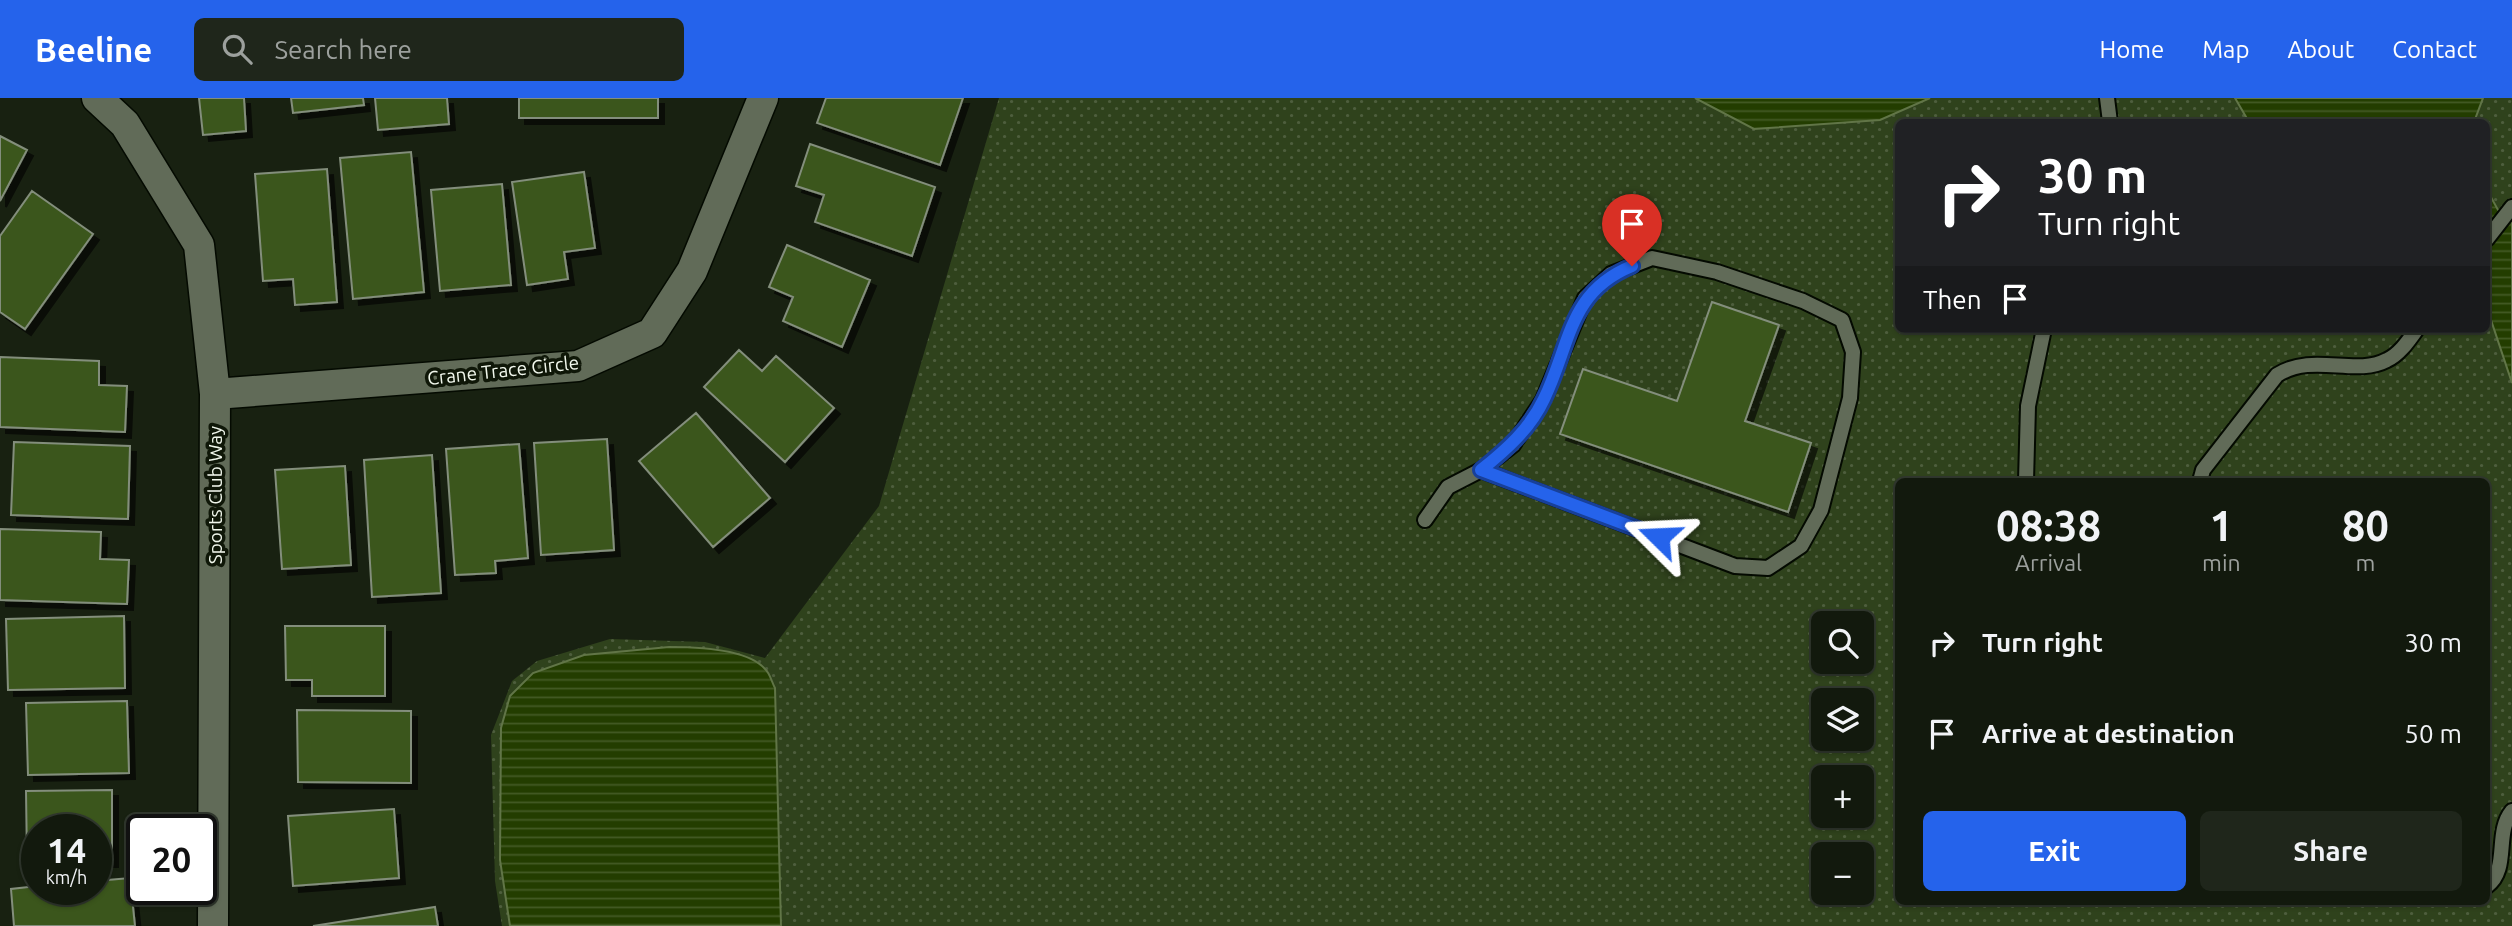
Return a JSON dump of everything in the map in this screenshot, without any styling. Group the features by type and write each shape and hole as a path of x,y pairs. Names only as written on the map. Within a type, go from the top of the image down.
{"street":[{"name":"Sports Club Way","path":"97,98 125,124 198,245 215,394 213,926"},
{"name":"Crane Trace Circle","path":"215,394 578,366 652,333 692,271 763,98"}],"lane":[{"path":"2107,98 2110,119"},
{"path":"2490,235 2512,207"},
{"path":"1425,520 1448,487 1481,470 1513,445 1544,400 1584,298 1611,274 1653,258 1717,272 1803,301 1842,320 1853,352 1850,398 1821,510 1801,545 1768,568 1735,566 1481,470"},
{"path":"2026,478 2028,405 2043,333"},
{"path":"2201,478 2203,470 2277,375 2290,366 2310,363 2366,365 2387,361 2413,333"},
{"path":"2490,883 2499,873 2501,838 2506,819 2512,811"}],"shaded area":[{"path":"999,98 2512,98 2512,926 502,926 495,881 491,735 512,681 537,661 610,639 705,642 765,658 879,506"},
{"path":"1695,98 1930,98 1880,120 1754,129"},
{"path":"2235,98 2483,98 2475,119 2247,119"},
{"path":"2490,195 2498,210 2512,223 2512,383 2490,317"},
{"path":"669,647 720,650 746,657 767,671 775,688 781,926 510,926 500,860 501,728 510,696 533,673 584,655"}],"building":[{"path":"199,98 244,98 246,131 203,135"},
{"path":"291,98 363,98 364,105 293,113"},
{"path":"375,98 447,98 449,124 378,130"},
{"path":"519,98 658,98 658,118 519,118"},
{"path":"826,98 963,98 940,165 817,123"},
{"path":"0,136 27,150 0,201"},
{"path":"810,144 935,187 912,256 815,222 824,195 796,186"},
{"path":"411,152 424,292 353,299 340,158"},
{"path":"327,169 337,302 295,305 293,279 263,281 255,174"},
{"path":"584,172 595,248 564,252 568,279 527,285 512,182"},
{"path":"502,184 511,285 440,291 431,190"},
{"path":"32,191 93,234 25,329 0,312 0,236"},
{"path":"787,245 870,280 842,347 783,321 793,297 769,287"},
{"path":"1712,302 1779,325 1745,421 1811,443 1788,512 1560,434 1583,369 1677,401"},
{"path":"739,350 762,371 776,356 834,408 785,462 704,387"},
{"path":"0,357 99,361 99,385 127,386 125,432 0,427"},
{"path":"696,413 770,498 713,547 639,461"},
{"path":"607,439 614,550 541,555 534,443"},
{"path":"14,442 130,446 128,519 11,515"},
{"path":"519,444 528,558 495,561 496,573 455,575 446,449"},
{"path":"432,455 441,593 372,597 364,460"},
{"path":"345,466 351,565 282,569 275,470"},
{"path":"0,529 101,532 100,559 129,560 127,604 0,600"},
{"path":"124,616 125,688 8,690 6,619"},
{"path":"285,626 385,626 385,696 312,696 312,680 286,680"},
{"path":"127,701 129,773 28,775 26,703"},
{"path":"297,710 411,711 411,783 298,782"},
{"path":"112,790 112,814 26,814 26,791"},
{"path":"394,809 399,878 293,886 288,816"},
{"path":"126,878 126,905 133,905 135,926 14,926 11,889 21,888 21,905 112,905 112,880"},
{"path":"435,907 438,926 313,926"}],"route":[{"path":"1632,266 1611,274 1584,298 1544,400 1513,445 1481,470 1659,537"}]}
